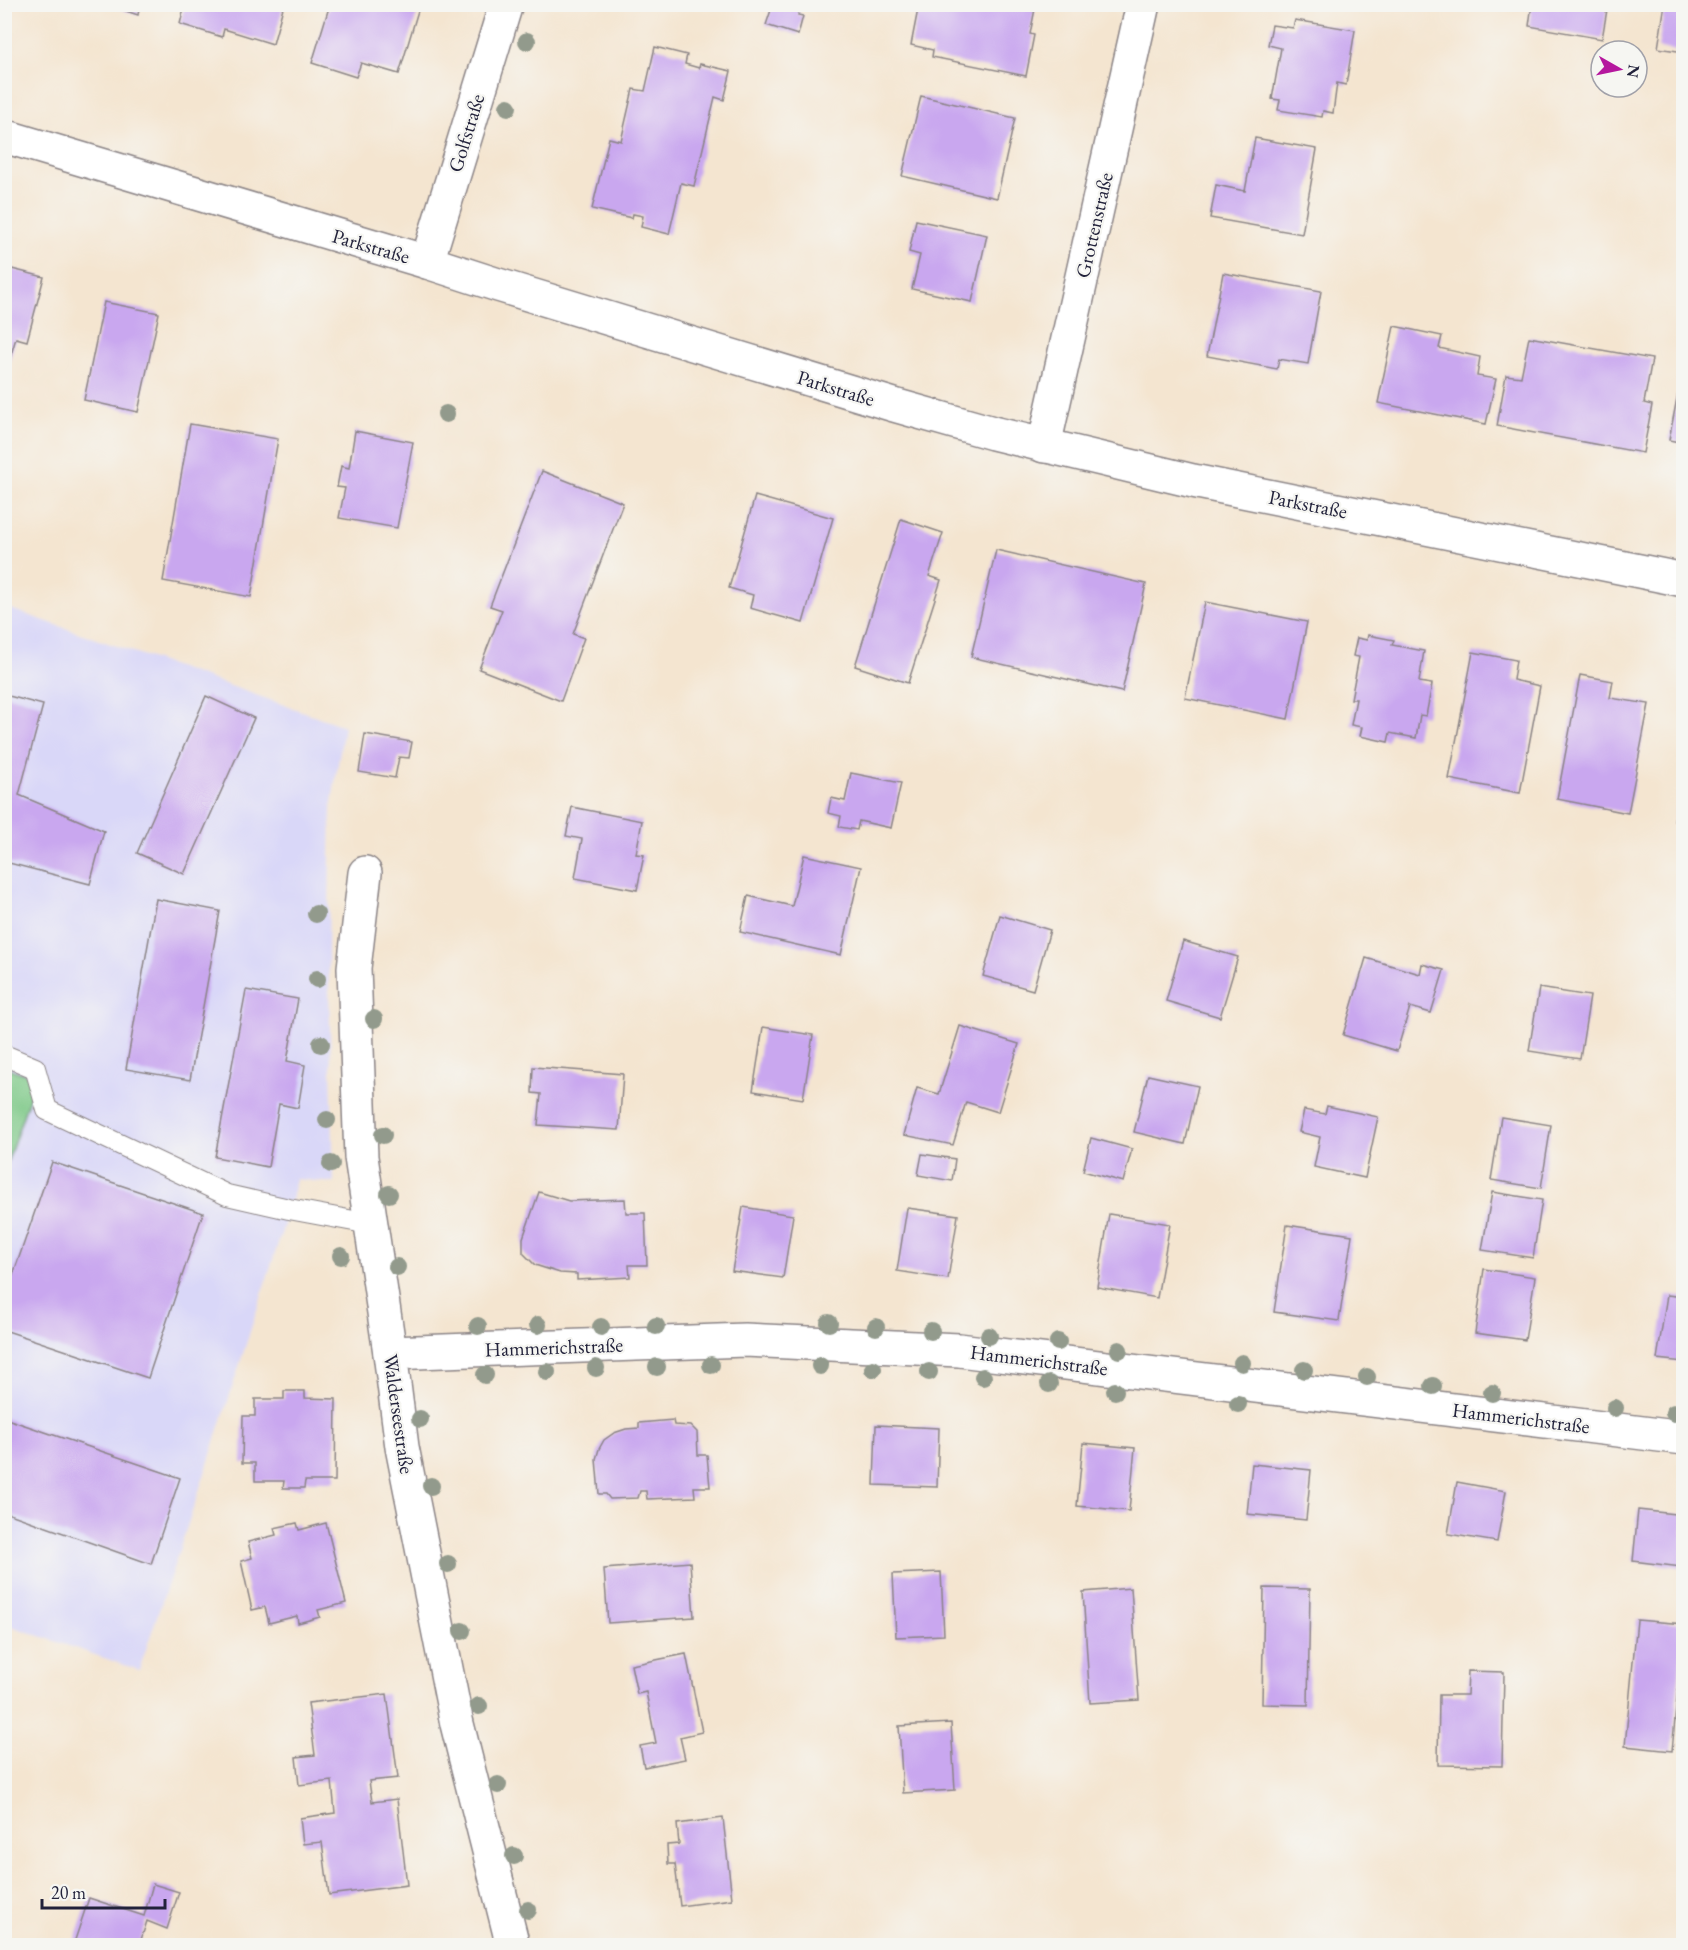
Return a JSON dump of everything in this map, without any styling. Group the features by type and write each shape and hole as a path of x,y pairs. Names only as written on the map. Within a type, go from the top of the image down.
{"street":[{"name":"Golfstraße","path":"427,262 506,4"},
{"name":"Grottenstraße","path":"1044,446 1143,4"},
{"name":"Parkstraße","path":"4,136 894,405 1044,446 1193,481 1683,580"},
{"name":"Walderseestraße","path":"365,873 354,968 361,1157 370,1224 402,1447 457,1724 513,1946"},
{"name":"Hammerichstraße","path":"390,1353 745,1340 959,1350 1683,1438"}],"lane":[{"path":"4,1055 34,1068 46,1110 227,1195 370,1224"}],"shaded area":[{"path":"5,607 344,726 331,808 328,950 334,1183 296,1179 289,1209 207,1467 139,1670 5,1624"}],"green space":[{"path":"5,1067 36,1078 5,1169"}],"building":[{"path":"105,4 140,4 138,15"},
{"path":"185,4 284,4 273,44 224,29 222,37 180,24"},
{"path":"330,4 420,4 399,74 361,63 356,77 312,63"},
{"path":"773,4 801,4 798,15 803,16 798,35 766,25"},
{"path":"919,4 1036,4 1030,34 1034,35 1026,76 932,57 933,50 911,45"},
{"path":"1478,4 1504,4 1504,10"},
{"path":"1532,4 1608,4 1602,39 1529,26"},
{"path":"1665,4 1684,4 1684,52 1658,48"},
{"path":"1295,20 1355,30 1346,85 1337,83 1333,113 1323,111 1322,117 1278,110 1280,100 1272,99 1281,48 1268,45 1272,25 1293,28"},
{"path":"655,47 687,55 685,64 699,68 700,64 731,71 724,100 715,97 694,186 681,183 669,234 641,227 643,216 633,214 632,218 592,209 609,138 621,141 633,89 645,91"},
{"path":"921,96 1015,118 997,198 902,176"},
{"path":"1255,138 1317,149 1302,234 1210,218 1216,185 1245,191"},
{"path":"916,220 987,235 972,302 912,289 920,255 909,252"},
{"path":"4,267 44,277 27,341 16,338 7,368 4,368"},
{"path":"1223,273 1321,291 1308,364 1279,359 1277,369 1207,356"},
{"path":"104,302 159,313 138,412 84,400"},
{"path":"1394,326 1442,336 1439,348 1480,357 1477,376 1496,379 1486,424 1378,403"},
{"path":"1529,337 1652,359 1644,403 1652,405 1643,453 1497,426 1506,375 1521,377"},
{"path":"1682,372 1684,372 1684,443 1669,440"},
{"path":"190,424 278,439 251,597 163,581"},
{"path":"355,431 413,442 397,528 339,518 345,488 337,487 341,466 349,468"},
{"path":"542,471 623,503 573,634 584,638 561,701 479,669 502,610 490,606"},
{"path":"755,496 833,518 803,623 750,608 753,595 729,588"},
{"path":"901,519 943,533 929,576 941,580 908,683 855,666"},
{"path":"996,550 1146,584 1122,692 971,657"},
{"path":"1205,602 1307,622 1288,719 1185,698"},
{"path":"1368,635 1394,640 1392,645 1424,651 1419,682 1432,684 1426,716 1420,715 1416,738 1390,733 1388,742 1360,736 1362,727 1351,725 1356,699 1351,699 1359,657 1353,656 1357,638 1367,640"},
{"path":"1473,652 1516,660 1513,680 1540,686 1520,793 1449,779"},
{"path":"1580,675 1613,681 1610,698 1649,704 1628,813 1557,799"},
{"path":"5,695 43,705 19,795 104,831 90,884 5,862"},
{"path":"206,696 254,718 184,874 137,853"},
{"path":"365,734 412,742 409,758 399,757 395,778 359,772"},
{"path":"851,773 901,783 891,828 859,821 857,830 839,827 841,816 828,813 831,798 845,801"},
{"path":"1682,776 1684,776 1684,823 1674,821"},
{"path":"572,807 642,821 636,854 644,855 637,890 575,878 582,839 566,836"},
{"path":"804,855 861,867 841,955 740,932 748,896 792,906"},
{"path":"156,899 220,911 190,1080 126,1069"},
{"path":"1000,915 1050,930 1033,990 983,976"},
{"path":"1183,941 1238,957 1220,1017 1166,1001"},
{"path":"1366,958 1420,974 1422,964 1444,970 1431,1013 1410,1007 1397,1051 1343,1035"},
{"path":"1539,988 1590,996 1580,1059 1529,1051"},
{"path":"246,990 298,999 287,1061 305,1065 298,1108 279,1104 268,1167 215,1157"},
{"path":"960,1026 1019,1044 998,1112 966,1102 953,1145 904,1135 917,1088 939,1094"},
{"path":"763,1027 813,1035 803,1099 753,1091"},
{"path":"533,1067 623,1074 619,1130 538,1125 541,1094 532,1093"},
{"path":"1148,1075 1198,1086 1185,1144 1134,1132"},
{"path":"1327,1106 1378,1117 1365,1178 1314,1167 1320,1137 1299,1132 1304,1110 1325,1114"},
{"path":"1501,1117 1551,1125 1541,1188 1491,1180"},
{"path":"1091,1138 1132,1149 1123,1182 1083,1171"},
{"path":"922,1154 955,1159 952,1181 918,1175"},
{"path":"52,1162 203,1213 148,1378 4,1330 4,1301"},
{"path":"539,1192 569,1201 625,1199 626,1213 645,1213 647,1265 629,1265 630,1277 577,1280 577,1274 560,1273 535,1265 523,1253 523,1238"},
{"path":"1492,1192 1542,1200 1533,1258 1482,1250"},
{"path":"743,1207 793,1215 783,1278 732,1271"},
{"path":"907,1208 958,1215 948,1279 897,1271"},
{"path":"1109,1214 1170,1224 1157,1298 1097,1287"},
{"path":"1287,1225 1352,1235 1339,1321 1274,1312"},
{"path":"1484,1269 1535,1277 1525,1340 1475,1333"},
{"path":"1667,1295 1684,1297 1684,1362 1657,1359"},
{"path":"284,1391 305,1391 305,1398 336,1399 335,1481 305,1481 304,1488 283,1488 284,1481 255,1481 255,1463 242,1463 243,1416 255,1416 255,1399 284,1399"},
{"path":"4,1418 180,1478 151,1564 4,1512"},
{"path":"673,1420 674,1425 691,1426 697,1432 698,1455 707,1455 710,1487 694,1487 695,1497 647,1499 646,1491 640,1491 638,1498 610,1499 606,1494 599,1494 596,1459 604,1440 614,1433 639,1428 639,1423"},
{"path":"876,1425 939,1428 937,1487 874,1485"},
{"path":"1083,1443 1135,1448 1129,1511 1077,1506"},
{"path":"1252,1464 1311,1470 1306,1520 1247,1514"},
{"path":"1457,1482 1506,1491 1497,1542 1448,1534"},
{"path":"1638,1510 1684,1515 1681,1567 1633,1561"},
{"path":"297,1523 299,1530 326,1523 346,1603 318,1610 320,1617 298,1623 297,1616 269,1623 265,1607 252,1610 241,1561 252,1558 248,1542 276,1535 274,1528"},
{"path":"690,1562 694,1617 608,1623 604,1569"},
{"path":"941,1572 944,1635 896,1637 893,1574"},
{"path":"1131,1588 1139,1700 1090,1703 1083,1592"},
{"path":"1264,1588 1310,1589 1308,1705 1262,1704"},
{"path":"1637,1620 1684,1624 1672,1751 1625,1746"},
{"path":"686,1654 702,1732 680,1737 685,1759 644,1767 640,1746 656,1743 646,1692 637,1694 631,1665"},
{"path":"1468,1671 1504,1672 1502,1766 1438,1765 1439,1695 1467,1695"},
{"path":"387,1694 398,1778 369,1781 372,1802 397,1799 407,1885 329,1895 322,1842 303,1844 300,1818 335,1813 332,1781 299,1785 296,1757 315,1755 308,1703"},
{"path":"951,1723 955,1790 903,1793 899,1726"},
{"path":"723,1818 732,1899 680,1906 675,1864 668,1864 667,1845 679,1844 677,1824"},
{"path":"153,1884 179,1892 167,1929 147,1921 139,1946 73,1946 89,1898 144,1916"}]}
